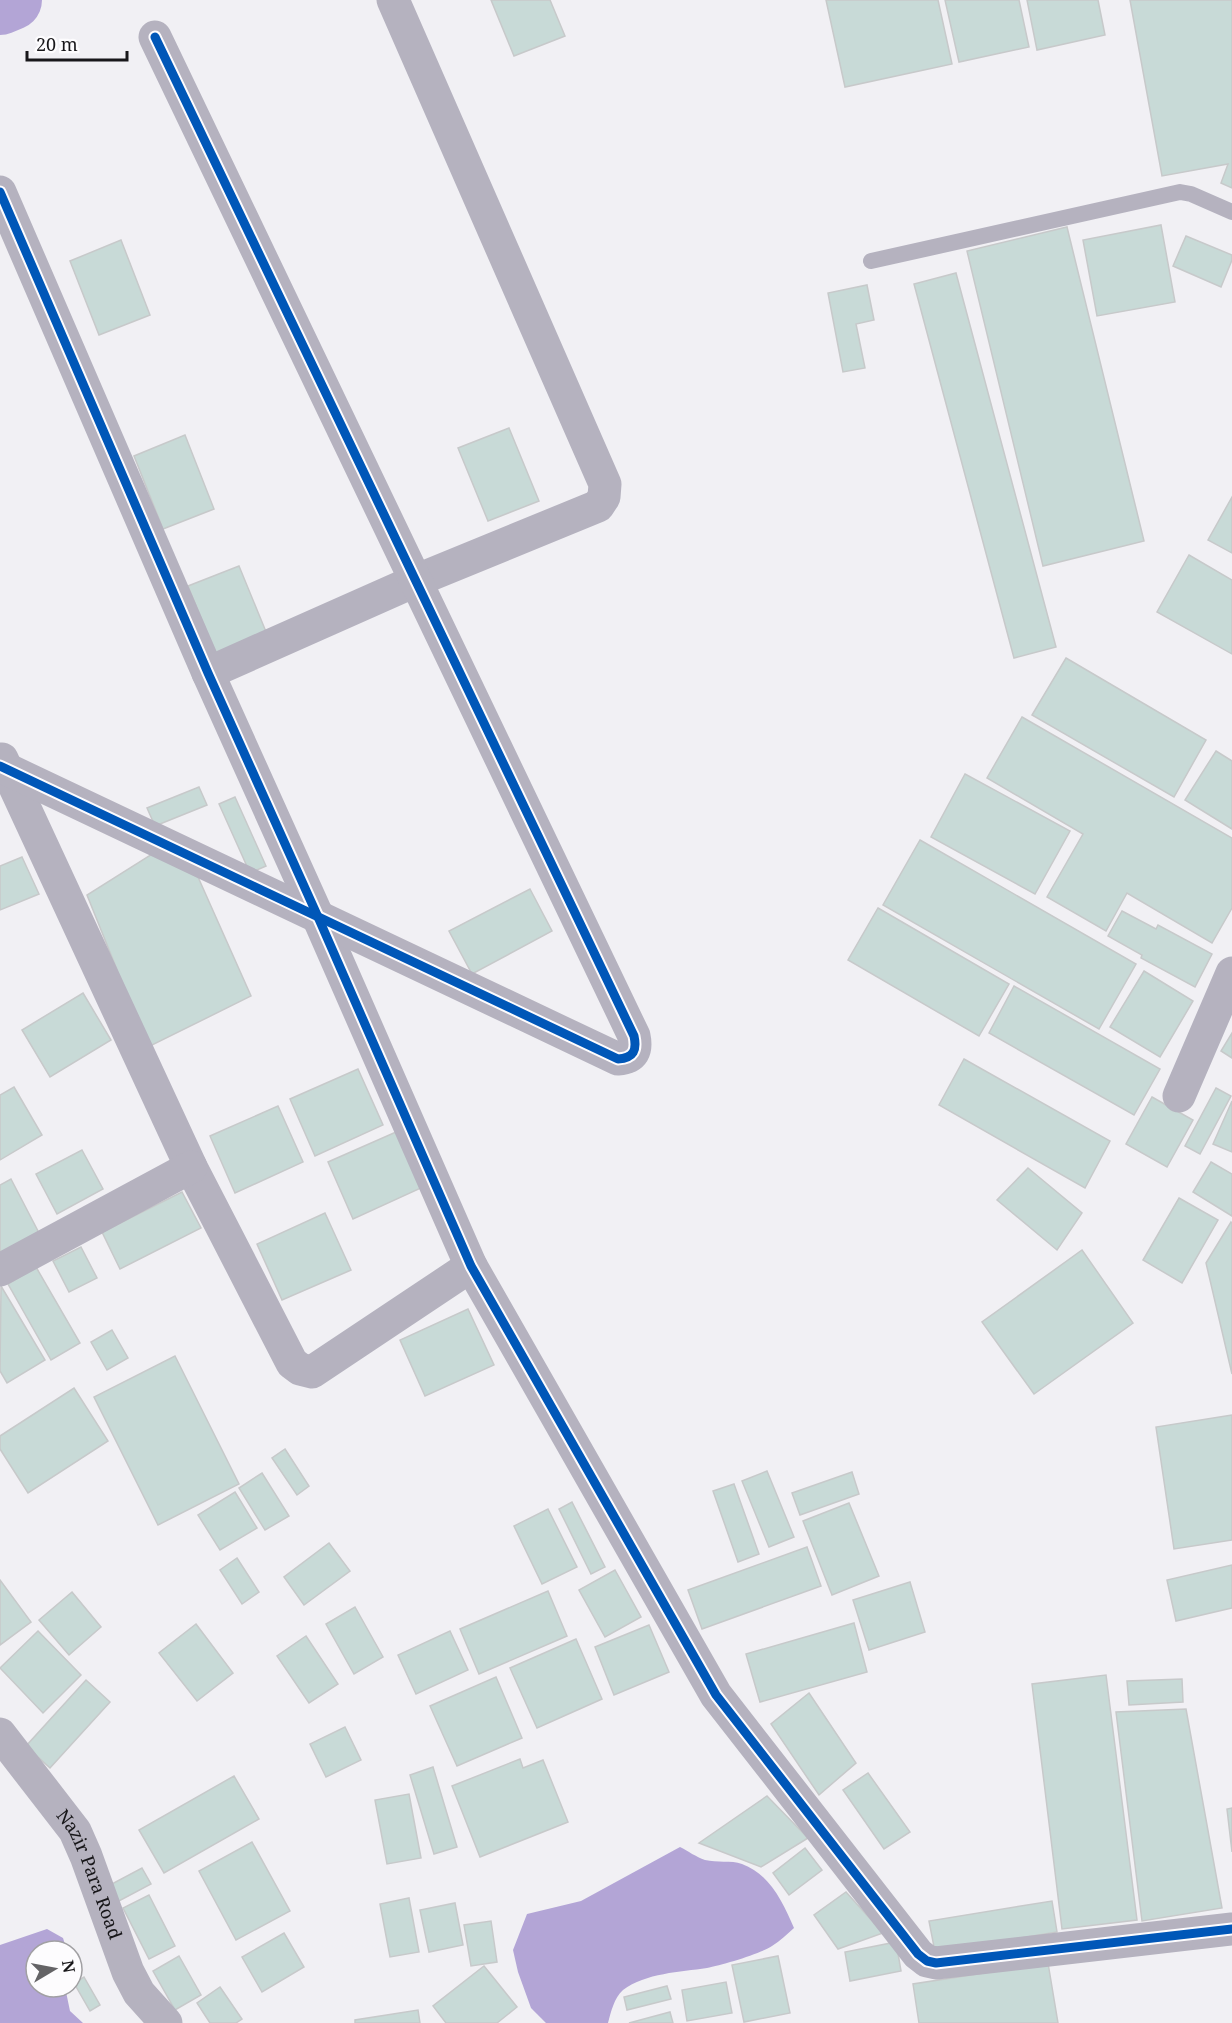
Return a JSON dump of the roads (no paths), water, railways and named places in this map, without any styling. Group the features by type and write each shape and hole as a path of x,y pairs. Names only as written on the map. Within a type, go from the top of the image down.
{"street":[{"path":"208,673 415,581 598,506 604,497 605,484 393,0"},
{"path":"2,763 618,1059 627,1059 633,1053 636,1046 634,1036 155,37"},
{"path":"0,192 208,673 318,916 471,1266 716,1695 918,1954 927,1961 936,1963 1232,1929"},
{"path":"2,763 191,1167 292,1363 300,1369 312,1372 471,1266"},
{"path":"1179,1096 1232,974"},
{"path":"0,1270 191,1167"},
{"name":"Nazir Para Road","path":"0,1734 75,1831 87,1856 128,1972 140,1993 166,2023"}],"lane":[{"path":"870,261 1180,192 1191,194 1232,212"}],"waterway":[{"path":"0,5 12,0"}]}
